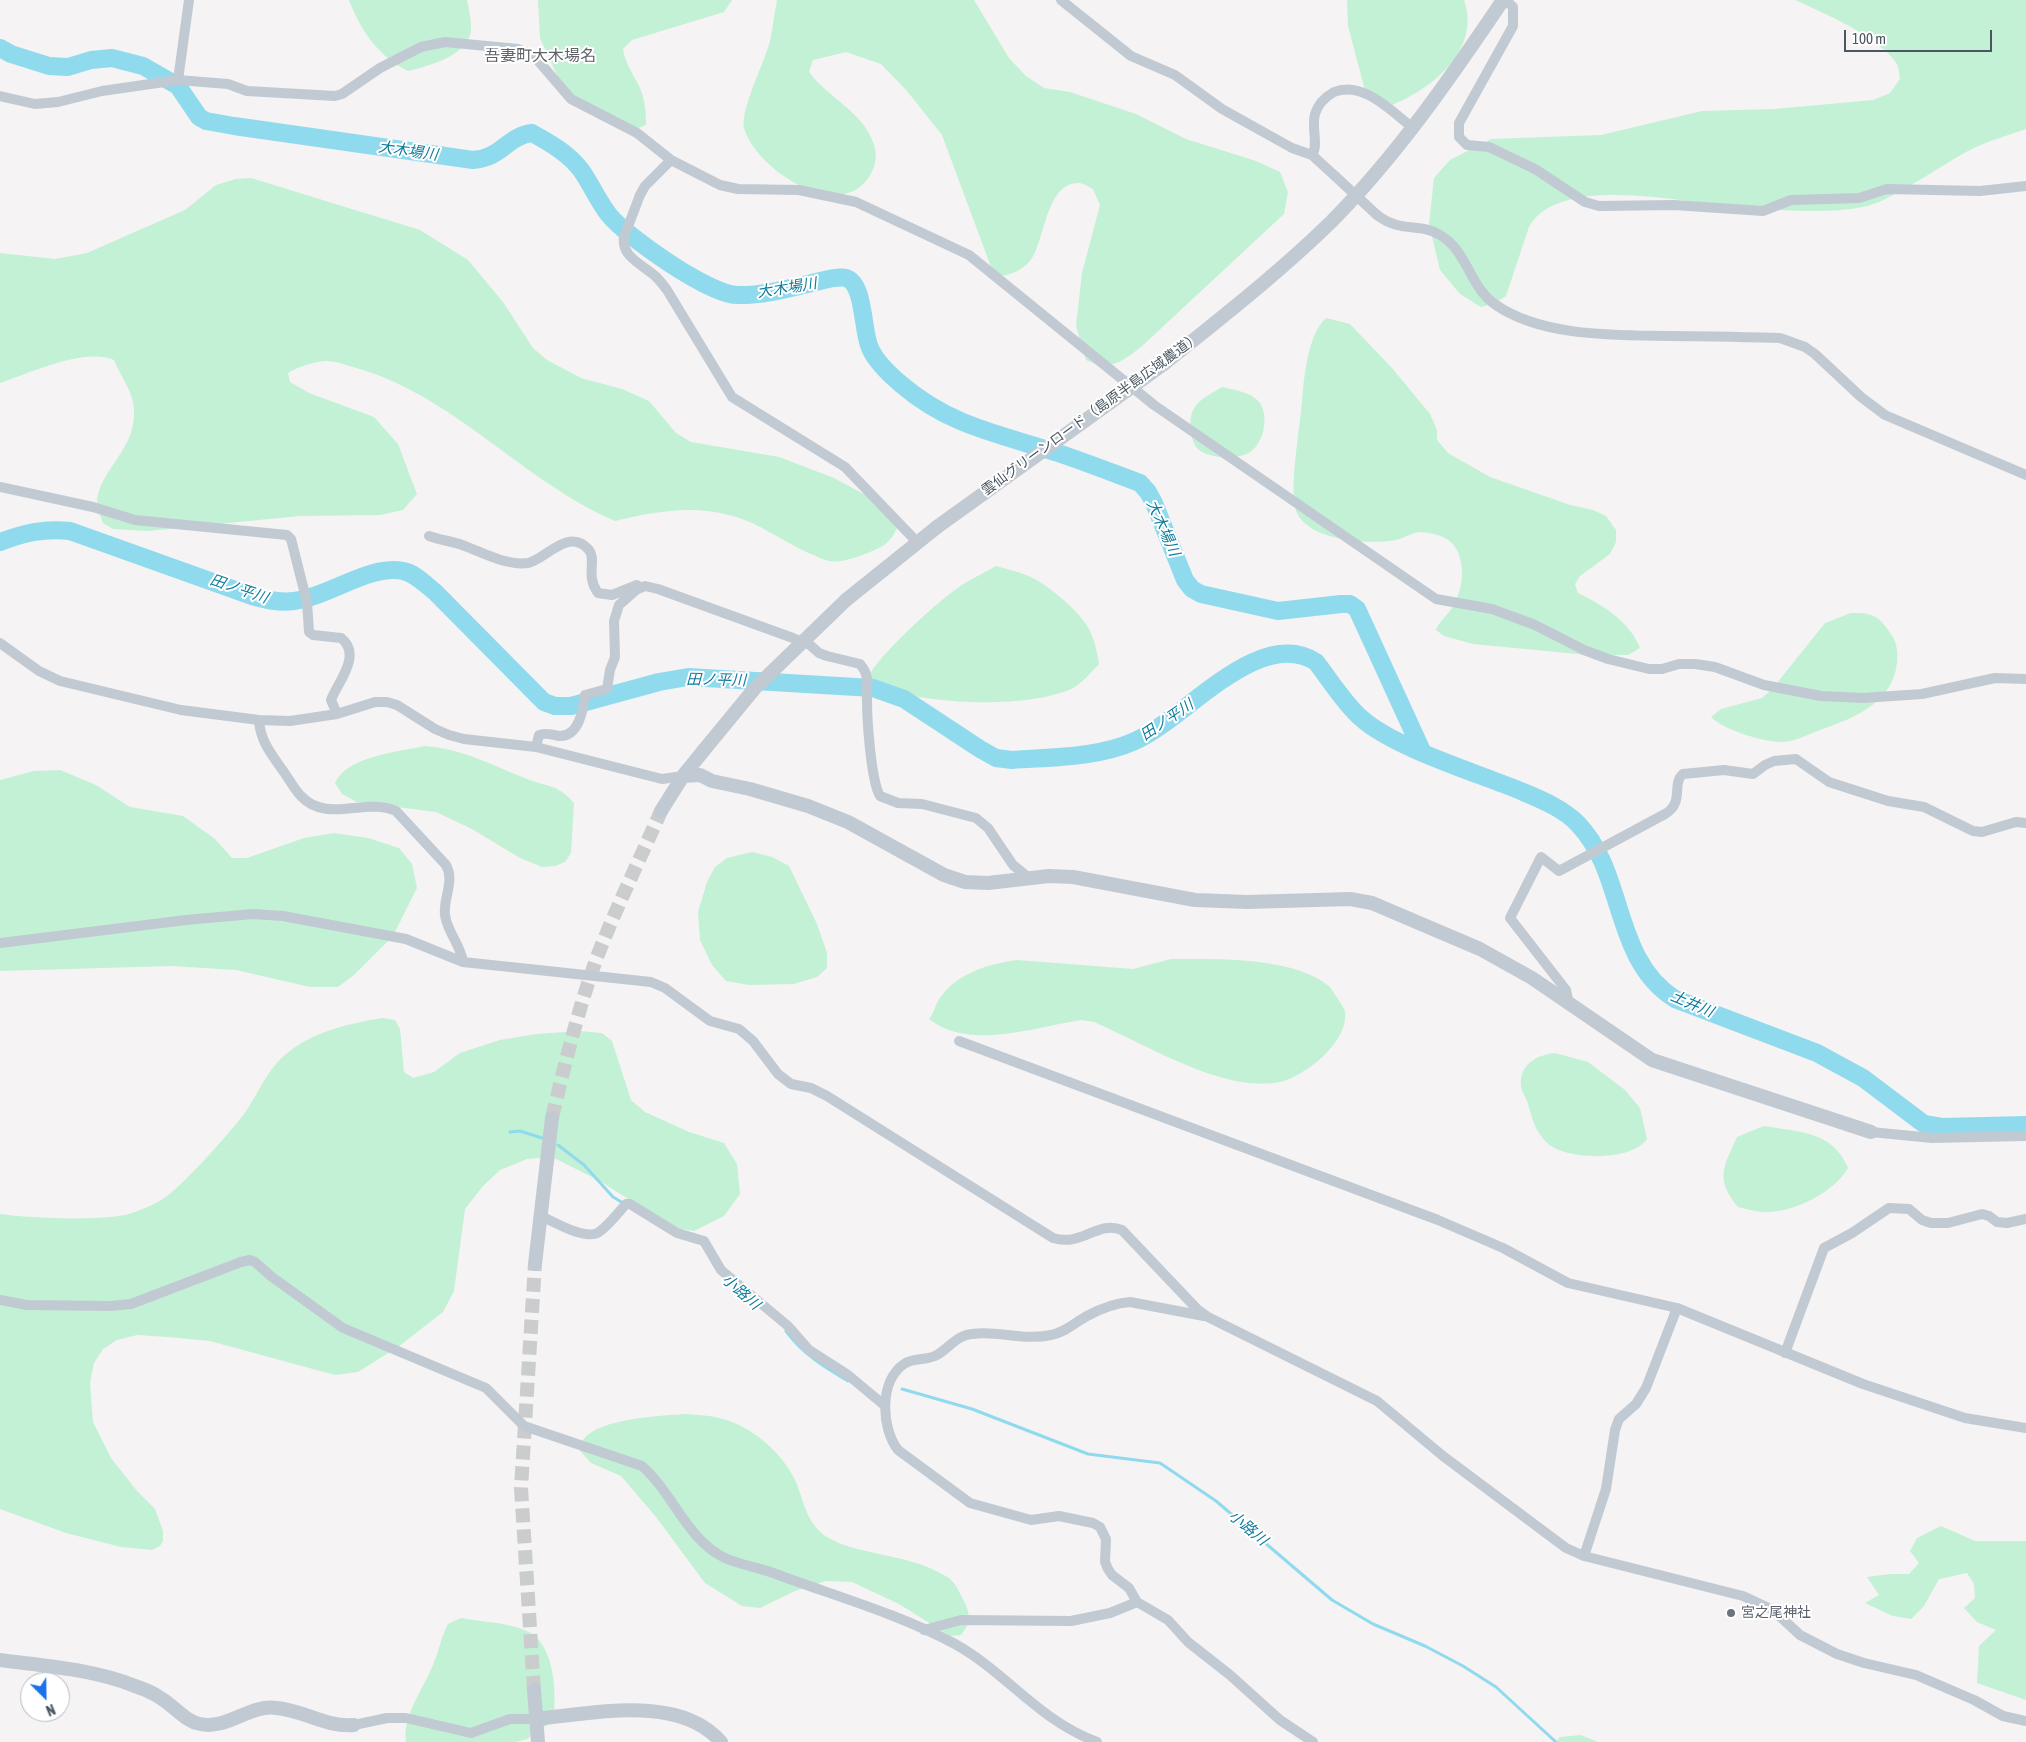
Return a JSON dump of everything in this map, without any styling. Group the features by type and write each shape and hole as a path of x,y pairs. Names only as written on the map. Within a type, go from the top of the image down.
{"street":[{"path":"177,80 189,0"},
{"path":"1061,0 1131,56 1175,75 1222,109 1292,148 1312,156 1389,224 1400,228 1428,230 1440,235 1452,244 1462,256 1471,277 1485,295 1495,305 1521,318 1573,331 1609,335 1780,338 1793,342 1815,354 1861,397 1884,415 2026,475"},
{"path":"1505,0 1513,7 1513,26 1460,123 1459,137 1467,145 1489,147 1535,169 1585,202 1599,206 1674,205 1763,211 1791,200 1858,198 1887,190 1980,191 2026,186"},
{"name":"雲仙グリーンロード（島原半島広域農道）","path":"661,811 683,776 755,688 846,600 937,527 1164,363 1245,300 1289,262 1332,220 1413,128 1505,0"},
{"path":"0,96 35,104 58,102 102,91 177,80 228,84 247,91 335,96 342,94 380,68 421,47 444,42 518,49 534,56 571,99 638,133 671,160 720,185 738,189 799,190 856,202 969,255 1154,405 1436,599 1492,609 1535,625 1584,650 1625,663 1649,669 1662,669 1679,664 1715,667 1764,685 1821,696 1863,698 1922,694 1995,678 2008,677 2026,680"},
{"path":"1312,156 1315,151 1313,125 1315,113 1321,102 1341,90 1352,88 1363,92 1413,128"},
{"path":"671,160 645,186 624,237 623,244 627,254 657,276 732,397 845,467 917,542"},
{"path":"0,487 93,508 135,520 282,533 291,539 306,598 309,632 313,635 341,638 348,646 348,668 331,700 337,714"},
{"path":"429,536 460,544 501,560 524,563 538,560 555,547 573,542 588,549 592,555 591,578 598,593 612,594 638,585 658,589 810,645 819,653 827,656 860,664 867,674 874,780 880,796 898,803 922,804 976,818 988,828 1012,865 1029,878"},
{"path":"536,747 539,735 544,733 563,736 570,734 580,720 585,695 607,689 610,670 615,657 615,613 626,596 645,586"},
{"path":"0,643 39,671 60,681 181,710 259,720 290,721 337,714 375,702 387,702 397,705 436,729 464,739 536,747 662,779 700,775 808,806 848,822 944,875 965,882 988,883 1029,878 1073,876 1152,894 1195,900 1247,902 1350,899 1372,903 1480,949 1532,978 1652,1060 1871,1132 1932,1138 2026,1136"},
{"path":"259,720 263,742 301,797 314,806 327,810 371,805 385,806 396,811 446,865 450,880 445,915 461,951 463,962"},
{"path":"1570,1004 1566,990 1510,918 1541,857 1559,871 1672,809 1677,802 1680,778 1683,774 1724,770 1754,774 1765,765 1785,758 1802,761 1829,782 1888,801 1924,806 1973,830 1982,832 2016,822 2026,823"},
{"path":"0,943 186,920 253,914 283,916 406,939 463,962 651,982 665,988 710,1021 739,1029 753,1041 778,1074 791,1084 810,1088 827,1096 1053,1238 1074,1241 1104,1228 1114,1227 1122,1230 1197,1309 1208,1317 1376,1401 1450,1462 1566,1548 1584,1556 1743,1596 1773,1610 1800,1635 1837,1654 1864,1663 1916,1675 1974,1700 2003,1716 2026,1721"},
{"path":"959,1041 1438,1220 1503,1248 1568,1283 1677,1308 1863,1384 1966,1418 2026,1428"},
{"path":"535,1264 552,1118"},
{"path":"541,1216 581,1234 592,1235 598,1232 626,1204 630,1204 677,1233 704,1241 721,1270 788,1326 808,1350 848,1375 884,1405"},
{"path":"1785,1352 1824,1248 1852,1233 1889,1208 1909,1209 1922,1220 1931,1223 1948,1224 1982,1214 1989,1216 1997,1222 2007,1223 2026,1219"},
{"path":"0,1300 26,1305 111,1306 131,1304 250,1260 343,1328 486,1388 524,1426 642,1466 653,1476 675,1509 707,1545 725,1558 775,1573 898,1618 957,1646 985,1665 1048,1717 1098,1742"},
{"path":"1208,1317 1130,1302 1118,1302 1094,1313 1068,1330 1050,1336 1029,1338 995,1336 984,1332 969,1334 958,1338 934,1357 914,1359 903,1364 893,1377 884,1405 884,1416 891,1439 898,1450 970,1503 1031,1520 1059,1516 1093,1523 1100,1527 1106,1539 1105,1562 1108,1569 1112,1575 1130,1588 1138,1602 1168,1620 1188,1642 1230,1674 1280,1720 1314,1742"},
{"path":"1584,1556 1606,1489 1615,1430 1619,1419 1636,1404 1646,1388 1677,1308"},
{"path":"924,1630 961,1620 1071,1620 1110,1613 1138,1602"},
{"path":"0,1660 110,1677 162,1698 198,1724 211,1726 226,1723 259,1709 274,1707 291,1710 324,1723 339,1726 387,1718 406,1718 471,1733 510,1719 537,1730 654,1711 675,1714 697,1723 720,1742"},
{"path":"534,1690 537,1730"}],"green space":[{"path":"349,0 467,0 471,23 470,35 466,43 453,55 435,63 408,71 388,58 372,42 359,22"},
{"path":"538,0 732,0 724,12 632,40 623,49 627,64 644,100 646,125 633,130 607,122 562,86 540,38"},
{"path":"777,0 974,0 1009,58 1026,76 1044,88 1070,92 1136,114 1186,139 1256,161 1280,172 1288,192 1284,214 1141,347 1122,360 1109,365 1086,360 1076,326 1082,273 1100,205 1093,189 1079,183 1068,185 1059,192 1047,215 1035,252 1030,261 1016,272 1000,276 991,267 942,135 907,91 881,64 846,52 813,60 809,72 863,124 874,145 876,158 874,166 869,177 855,190 838,195 819,193 799,185 780,173 764,159 751,144 744,128 749,98 770,41"},
{"path":"1347,0 1464,0 1467,18 1466,35 1460,51 1450,65 1423,88 1408,98 1392,105 1366,94 1348,26"},
{"path":"1795,0 2026,0 2026,129 1973,148 1886,199 1863,207 1808,211 1753,209 1632,195 1599,195 1569,200 1545,210 1529,227 1506,296 1495,303 1481,307 1460,294 1440,270 1429,224 1434,178 1450,160 1491,139 1601,135 1702,111 1774,109 1873,100 1890,93 1900,79 1897,64 1889,54 1865,35"},
{"path":"251,178 420,230 468,260 503,302 533,348 547,360 581,378 622,389 649,401 676,433 691,442 779,457 834,478 886,506 897,528 895,533 883,546 875,550 850,559 834,561 811,554 751,522 715,512 700,510 672,511 615,521 581,504 549,484 455,417 423,397 389,380 344,364 327,361 307,365 288,373 290,382 309,393 374,417 398,444 417,494 403,510 380,515 299,516 148,531 113,529 103,523 97,501 105,477 126,444 131,432 134,418 133,402 129,391 114,360 102,357 73,359 57,363 0,383 0,253 55,259 87,253 185,210 216,185 236,179"},
{"path":"1326,318 1350,324 1392,368 1430,414 1437,430 1437,440 1448,453 1490,477 1570,505 1593,510 1606,516 1616,530 1616,542 1610,554 1580,576 1575,584 1578,593 1597,603 1623,622 1640,648 1628,655 1588,655 1473,644 1444,636 1436,630 1455,602 1462,580 1460,557 1450,542 1432,533 1421,532 1396,540 1354,541 1323,534 1310,527 1300,518 1295,507 1294,484 1304,380 1311,345 1320,325"},
{"path":"1222,387 1252,396 1257,399 1263,409 1264,429 1262,436 1255,448 1245,455 1217,457 1204,453 1195,446 1191,432 1194,407"},
{"path":"996,566 1034,579 1069,604 1083,620 1092,636 1099,664 1083,681 1071,689 1051,696 997,702 967,702 938,700 910,695 886,689 866,681 895,643 926,614 965,583"},
{"path":"1851,613 1870,615 1878,619 1895,640 1897,648 1897,663 1893,678 1887,690 1867,709 1842,722 1786,742 1765,740 1734,731 1711,717 1721,709 1762,698 1773,688 1825,623"},
{"path":"425,746 452,750 477,758 562,792 574,803 571,853 565,862 555,866 542,867 520,858 472,829 436,812 357,802 342,794 335,783 341,774 362,761 388,753"},
{"path":"60,770 96,785 130,807 183,816 215,839 232,858 247,858 304,838 334,833 368,838 399,848 412,864 417,888 393,936 354,975 338,987 310,987 236,970 171,966 0,971 0,780 34,771"},
{"path":"752,852 772,857 789,866 817,924 827,953 827,968 817,977 794,984 749,985 726,981 712,965 700,940 698,912 707,882 715,867 727,858"},
{"path":"1171,959 1253,961 1295,969 1313,976 1329,986 1344,1008 1344,1023 1340,1034 1324,1056 1302,1073 1280,1082 1256,1084 1230,1080 1191,1067 1094,1022 1081,1020 1023,1031 983,1035 963,1034 945,1029 929,1019 938,1001 953,984 962,977 995,964 1017,960 1133,969"},
{"path":"383,1018 395,1020 400,1029 404,1072 413,1078 434,1072 460,1053 500,1040 537,1034 579,1031 602,1033 612,1041 631,1100 645,1112 689,1132 724,1143 737,1164 740,1194 724,1216 694,1231 673,1228 600,1181 552,1157 527,1159 500,1170 483,1186 465,1209 454,1291 443,1312 398,1347 358,1372 335,1375 210,1341 168,1337 137,1335 117,1340 103,1349 94,1363 90,1383 93,1422 111,1458 137,1491 155,1509 163,1531 163,1541 160,1546 152,1550 121,1547 66,1533 0,1509 0,1214 48,1218 104,1218 132,1213 164,1199 219,1144 244,1114 267,1076 285,1055 307,1040 331,1030"},
{"path":"1555,1053 1588,1062 1625,1090 1640,1108 1647,1139 1639,1147 1613,1155 1581,1155 1554,1148 1545,1141 1534,1124 1521,1088 1521,1078 1526,1066 1530,1062 1542,1056"},
{"path":"1764,1126 1802,1132 1824,1140 1842,1156 1848,1168 1842,1177 1823,1193 1800,1205 1788,1209 1765,1212 1738,1207 1726,1189 1724,1181 1725,1165 1737,1137"},
{"path":"685,1414 711,1416 731,1422 743,1427 765,1442 790,1471 809,1517 824,1535 849,1547 926,1566 949,1578 957,1588 968,1610 968,1623 961,1635 950,1636 899,1604 852,1582 826,1581 795,1591 760,1608 742,1606 705,1583 656,1517 621,1476 591,1463 580,1451 583,1440 602,1427 646,1417"},
{"path":"1941,1526 1975,1541 2026,1541 2026,1700 1977,1683 1979,1646 1996,1630 1977,1622 1964,1608 1975,1598 1974,1584 1967,1573 1939,1579 1924,1606 1911,1619 1893,1616 1865,1603 1879,1595 1867,1577 1909,1574 1919,1563 1910,1551 1917,1538"},
{"path":"461,1618 500,1623 522,1629 533,1635 542,1644 552,1668 555,1695 554,1720 527,1739 516,1742 406,1742 407,1722 410,1712 433,1665 448,1624"},
{"path":"1581,1735 1598,1742 1556,1742 1560,1737"}],"waterway":[{"name":"大木場川","path":"0,48 11,54 49,66 68,67 91,60 112,58 143,66 178,86 199,117 206,121 234,126 473,160 491,155 516,138 532,133 558,149 576,164 585,175 605,210 618,225 669,263 707,285 724,292 749,295 773,292 834,278 846,278 857,289 867,340 873,353 888,373 920,399 957,420 995,434 1058,453 1140,483 1154,503 1185,580 1192,589 1201,594 1278,611 1341,604 1350,604 1357,609 1422,751"},
{"name":"田ノ平川","path":"0,542 34,532 51,530 70,531 252,596 288,602 321,594 377,572 403,571 416,577 435,592 544,702 555,706 571,706 659,682 688,677 873,688 904,699 996,758 1012,760 1074,756 1120,747 1155,730 1223,680 1247,665 1271,656 1294,654 1316,662 1349,705 1375,729 1413,749 1541,800 1572,818 1593,844 1605,867 1629,939 1640,962 1655,982 1675,999 1817,1053 1863,1078 1924,1124 1942,1127 2026,1125"},
{"name":"小路川","path":"510,1132 520,1131 542,1138"},
{"name":"小路川","path":"558,1145 584,1165 613,1197 623,1203"},
{"name":"小路川","path":"786,1331 807,1353 848,1381"},
{"name":"小路川","path":"902,1389 972,1409 1088,1454 1160,1463 1216,1501 1332,1600 1373,1624 1425,1646 1463,1666 1496,1687 1556,1742"}],"tunnel":[{"path":"552,1118 578,1017 597,957 661,811"},
{"path":"534,1690 521,1488 535,1264"}],"place":[{"name":"宮之尾神社","path":"1731,1613"}],"district":[{"name":"吾妻町大木場名","path":"540,56"}],"water label":[{"name":"土井川","path":"1692,1004"}]}
